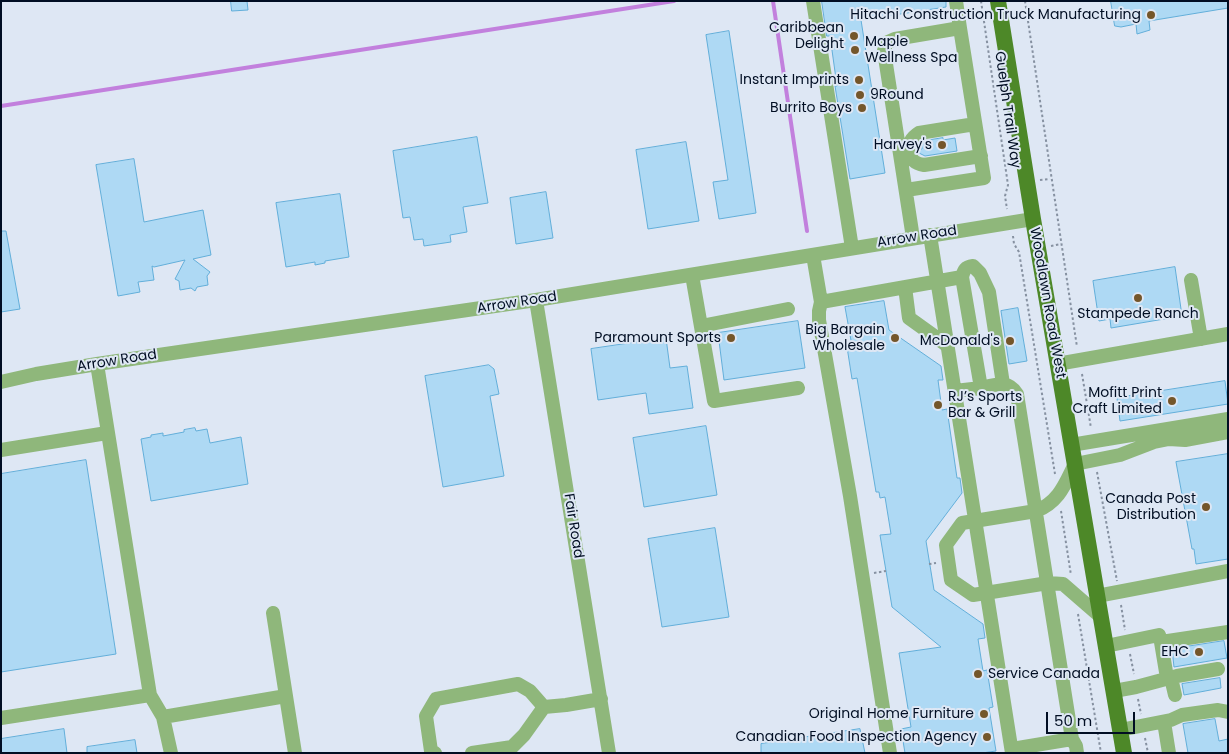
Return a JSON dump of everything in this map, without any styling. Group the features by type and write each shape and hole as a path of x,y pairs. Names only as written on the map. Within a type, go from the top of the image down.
{"main road":[{"name":"Woodlawn Road West","path":"998,1 1071,446 1124,753"}],"street":[{"path":"813,1 852,248"},
{"path":"906,190 984,178 956,1"},
{"path":"914,238 884,51 886,43 895,39 960,28"},
{"path":"976,124 919,133 912,137 908,151 911,159 916,163 924,165 980,156"},
{"name":"Arrow Road","path":"1,382 97,364 536,300 1033,218"},
{"path":"930,235 1012,751 1075,746 1017,394 1010,386 1003,384 955,391"},
{"path":"813,254 821,302 819,320 850,496 890,753"},
{"path":"981,388 962,277 964,270 973,266 980,273 989,292 1003,384"},
{"path":"692,274 714,401 798,388"},
{"path":"821,302 962,277"},
{"path":"1191,280 1201,338"},
{"path":"905,287 909,318 948,346"},
{"name":"Fair Road","path":"536,300 609,753"},
{"path":"701,326 788,309"},
{"path":"1058,364 1228,334"},
{"path":"97,364 150,695 163,717 171,753"},
{"path":"1071,446 1228,419"},
{"path":"1101,617 1063,584 1048,583 973,595 951,580 946,545 962,523 1045,508 1059,496 1075,464 1120,455 1154,442 1169,439 1185,440 1228,432"},
{"path":"1,450 107,433"},
{"path":"1097,596 1228,571"},
{"path":"273,613 295,753"},
{"path":"1161,642 1228,632"},
{"path":"1106,646 1160,635 1175,695"},
{"path":"1114,690 1136,687 1169,675 1177,676 1218,668"},
{"path":"435,753 431,751 426,716 436,699 518,684 530,691 544,707"},
{"path":"1,718 150,695"},
{"path":"163,717 286,696"},
{"path":"472,753 512,747 524,735 544,707 600,699"},
{"path":"1120,730 1164,722 1182,715 1218,710 1228,712"},
{"path":"1164,722 1169,753"}],"path":[{"name":"Guelph Trail Way","path":"981,1 1008,185 1005,196 1010,222"},
{"path":"1025,1 1093,442"},
{"path":"1096,461 1097,477 1148,753"}],"building":[{"path":"231,1 247,1 248,10 232,11"},
{"path":"822,1 946,1 946,7 861,20 885,173 850,179 835,86 837,86 830,36 827,36"},
{"name":"Hitachi Construction Truck Manufacturing","path":"1111,1 1228,1 1228,8 1149,21 1150,30 1137,34 1136,24 1121,27 1115,26"},
{"path":"729,31 756,213 719,219 713,182 728,180 706,35"},
{"path":"477,137 488,203 463,207 467,232 450,235 451,242 424,246 423,239 414,240 410,217 403,218 393,151"},
{"path":"943,138 943,140 955,138 957,151 925,156 919,153 918,149 922,149 921,142"},
{"path":"686,142 699,221 648,229 636,150"},
{"path":"134,159 144,222 203,210 211,255 193,259 210,272 207,276 208,285 197,287 195,291 191,288 180,290 179,281 175,279 185,260 152,266 154,280 138,282 140,292 118,296 96,165"},
{"path":"546,192 553,238 516,244 510,198"},
{"path":"340,194 349,257 325,261 325,263 315,265 315,262 286,267 276,203"},
{"path":"1,231 6,231 20,309 1,312"},
{"name":"Stampede Ranch","path":"1175,267 1182,316 1111,328 1110,319 1099,321 1093,281"},
{"path":"884,301 889,330 941,366 943,380 938,380 942,410 947,409 957,478 960,478 962,493 926,541 934,590 983,624 985,638 978,639 983,671 987,670 993,707 989,708 996,751 982,753 905,753 901,729 911,727 899,653 941,647 892,607 880,535 891,534 885,497 880,498 879,492 876,492 857,378 852,379 847,347 852,346 845,307"},
{"path":"1018,308 1027,361 1009,364 1001,311"},
{"path":"798,321 805,368 724,380 718,333"},
{"path":"666,338 670,368 687,366 693,408 649,414 646,393 598,400 591,349"},
{"path":"489,365 494,369 499,394 490,396 504,476 443,487 425,376"},
{"name":"Mofitt Print Craft Limited","path":"1225,381 1228,404 1120,421 1117,398"},
{"path":"706,426 717,495 644,507 633,438"},
{"path":"195,428 196,431 207,429 210,443 241,437 248,484 151,501 141,439 151,437 151,435 163,433 163,436"},
{"name":"Canada Post Distribution","path":"1228,454 1228,559 1196,564 1176,462"},
{"path":"86,460 116,654 1,672 1,474"},
{"path":"715,528 729,617 662,627 648,539"},
{"name":"EHC","path":"1224,641 1227,658 1174,667 1172,649"},
{"path":"1220,678 1221,688 1184,695 1182,684"},
{"path":"1215,719 1219,741 1228,739 1228,753 1188,753 1183,724"},
{"path":"64,729 67,753 1,753 1,739"},
{"path":"860,729 865,753 761,753 761,744"},
{"path":"135,740 137,753 87,753 87,747"}],"waterway":[{"path":"1,106 674,1"},
{"path":"773,1 807,231"}],"place":[{"name":"Hitachi Construction Truck Manufacturing","path":"1151,15"},
{"name":"Caribbean Delight","path":"854,36"},
{"name":"Maple Wellness Spa","path":"855,50"},
{"name":"Instant Imprints","path":"859,80"},
{"name":"9Round","path":"860,95"},
{"name":"Burrito Boys","path":"862,108"},
{"name":"Harvey's","path":"942,145"},
{"name":"Stampede Ranch","path":"1138,298"},
{"name":"Paramount Sports","path":"731,338"},
{"name":"Big Bargain Wholesale","path":"895,338"},
{"name":"McDonald's","path":"1010,341"},
{"name":"Mofitt Print Craft Limited","path":"1172,401"},
{"name":"RJ’s Sports Bar & Grill","path":"938,405"},
{"name":"Canada Post Distribution","path":"1206,507"},
{"name":"EHC","path":"1199,652"},
{"name":"Service Canada","path":"978,674"},
{"name":"Original Home Furniture","path":"984,714"},
{"name":"Canadian Food Inspection Agency","path":"987,737"}]}
